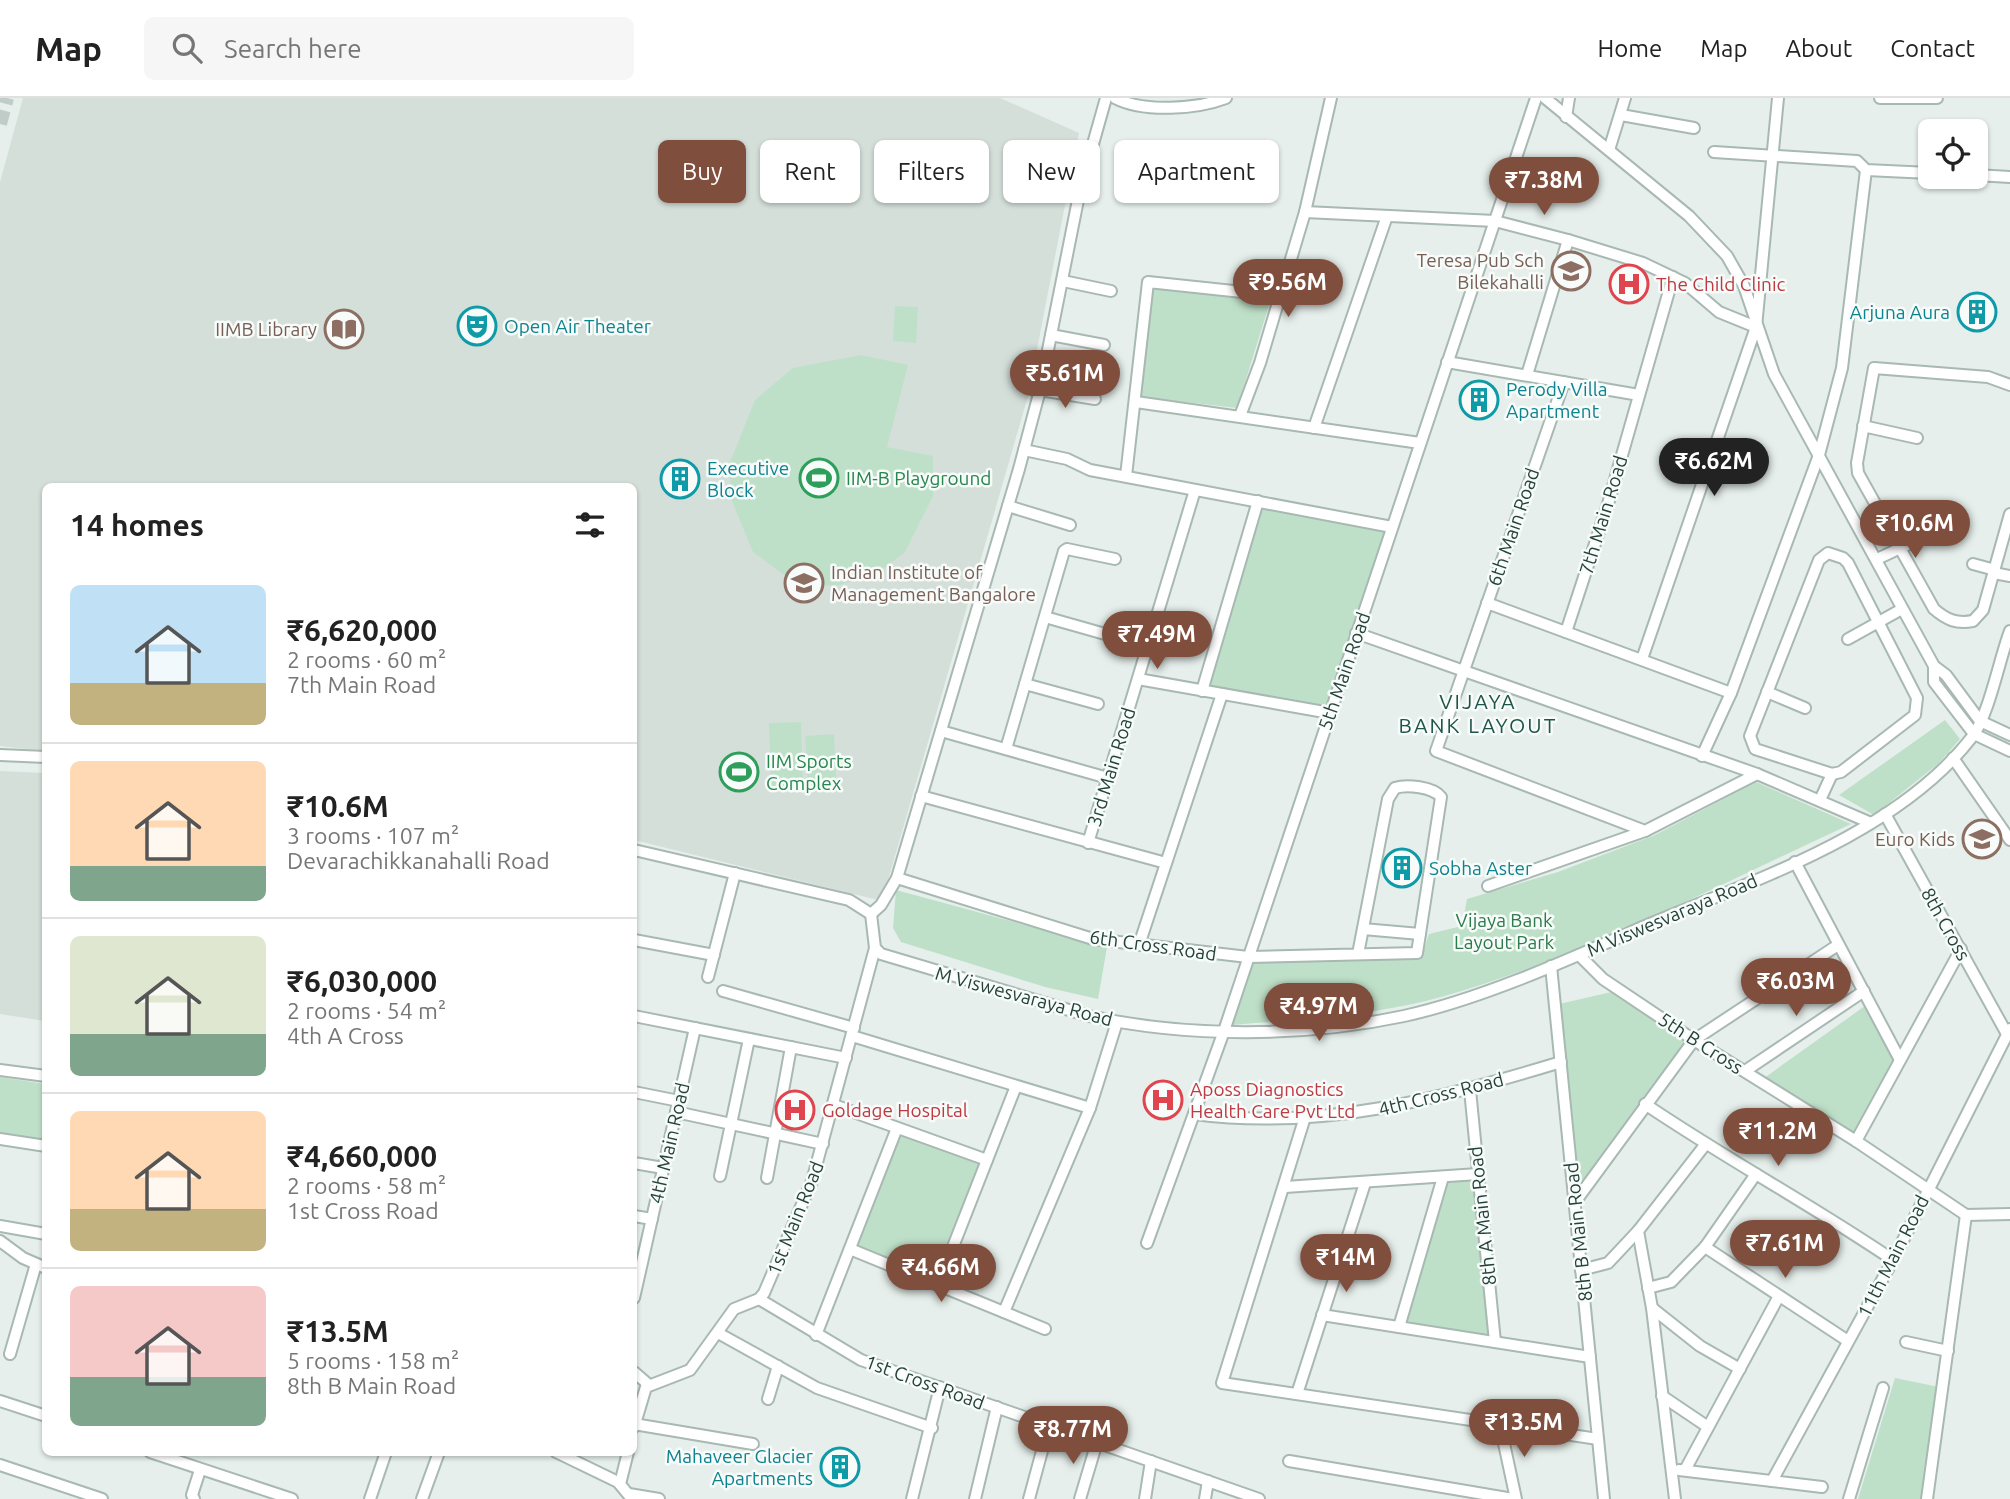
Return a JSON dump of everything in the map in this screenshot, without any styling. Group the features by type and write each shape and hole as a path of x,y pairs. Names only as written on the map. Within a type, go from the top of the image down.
{"street":[{"path":"871,914 881,905 897,878 1008,506 1040,390 1080,190 1106,98"},
{"path":"1115,98 1146,106 1172,106 1210,104 1226,98"},
{"path":"1240,416 1305,212 1331,98"},
{"name":"5th Main Road","path":"1147,1243 1224,1031 1536,98"},
{"path":"1545,98 1689,216 1727,256 1744,286 1774,374 1934,666 1946,675 1980,720 2010,735"},
{"path":"1566,117 1569,98"},
{"path":"1609,150 1625,98"},
{"path":"1642,659 1756,327 1778,98"},
{"path":"1880,98 1937,98"},
{"path":"1621,115 1694,128"},
{"path":"1714,152 1857,161 1866,170 1918,172"},
{"path":"1702,756 1731,693 1819,455 1842,368 1866,170"},
{"path":"1988,176 2010,177"},
{"path":"1305,212 1494,221 1613,252 1685,283 1719,312 1756,327"},
{"path":"1314,428 1387,216"},
{"path":"1527,375 1568,240"},
{"name":"7th Main Road","path":"1566,632 1608,504 1673,277"},
{"path":"1063,281 1111,291"},
{"path":"1126,476 1148,282 1280,296"},
{"path":"1051,335 1104,345"},
{"path":"1447,362 1639,395"},
{"path":"2010,385 1989,377 1874,368 1857,463 1858,473 1934,609 1946,619 1959,623 1973,621 1983,610 2010,514"},
{"name":"6th Main Road","path":"1564,382 1436,751 1644,831"},
{"path":"1040,390 1095,399"},
{"path":"1136,402 1420,443"},
{"path":"1863,426 1917,438"},
{"path":"1024,450 1067,459 1090,470 1392,527"},
{"name":"3rd Main Road","path":"1088,843 1195,490"},
{"path":"1202,691 1258,501"},
{"path":"1008,506 1070,525"},
{"path":"1877,559 1939,530"},
{"path":"1006,749 1064,551 1072,550 1115,559"},
{"path":"1823,555 1843,558 1848,563 1878,623 1917,698 1918,707 1914,715 1841,772 1832,774 1755,749 1750,736 1823,555"},
{"path":"1973,564 2010,576"},
{"path":"1487,603 1731,693"},
{"path":"1848,639 1902,609"},
{"path":"1045,617 1105,634"},
{"name":"M Viswesvaraya Road","path":"875,948 888,958 1053,1007 1116,1022 1224,1031 1309,1028 1405,1016 1579,955 1795,862 1885,814 1953,758 1974,734 2008,645 2010,632"},
{"path":"1356,633 1463,673 1757,774 1871,822"},
{"path":"1934,666 1934,682 1974,734 2010,751"},
{"path":"1138,680 1330,713"},
{"path":"1025,684 1098,704"},
{"path":"1767,692 1805,708"},
{"path":"1139,945 1222,694"},
{"path":"941,731 1108,778"},
{"path":"0,755 42,757"},
{"path":"1953,758 2010,840"},
{"path":"1488,886 1644,831 1757,774"},
{"path":"1820,800 1832,774"},
{"path":"1358,954 1388,799 1395,788 1401,786 1433,790 1441,797 1420,934 1363,929"},
{"path":"921,796 1166,863"},
{"name":"8th Cross","path":"1885,814 2009,1031"},
{"path":"637,851 842,898 864,907 871,914 875,948"},
{"path":"1795,862 1900,1060"},
{"path":"708,978 735,873"},
{"name":"6th Cross Road","path":"897,878 1093,939 1248,957 1417,953 1420,934"},
{"path":"637,941 714,956"},
{"path":"1575,1202 1695,1040 1838,945"},
{"name":"1st Main Road","path":"649,1385 690,1370 734,1309 759,1299 805,1200 834,1105 875,948"},
{"path":"1856,1141 1961,949"},
{"name":"5th B Cross","path":"1579,955 1604,979 1966,1215"},
{"name":"8th B Main Road","path":"1551,966 1604,1499"},
{"path":"723,991 1090,1108"},
{"path":"1745,1071 1864,991"},
{"path":"637,1017 846,1058"},
{"path":"1004,1312 1090,1108 1116,1022"},
{"name":"4th Main Road","path":"637,1285 695,1028"},
{"name":"11th Main Road","path":"1772,1481 1893,1260 2009,1031"},
{"path":"720,1176 749,1039"},
{"path":"767,1178 791,1047"},
{"name":"4th Cross Road","path":"1194,1114 1247,1120 1305,1117 1402,1106 1470,1090 1561,1062"},
{"path":"0,1070 42,1075"},
{"path":"939,1285 1016,1086"},
{"name":"8th A Main Road","path":"1470,1090 1494,1342"},
{"path":"637,1093 731,1123 823,1144"},
{"path":"1645,1104 1705,1145 1893,1260"},
{"path":"834,1105 987,1160"},
{"path":"1305,1117 1222,1383 1598,1439"},
{"path":"816,1335 897,1128"},
{"path":"0,1139 42,1145"},
{"path":"1581,1270 1608,1263 1638,1231 1705,1145"},
{"path":"637,1164 663,1168"},
{"path":"1285,1187 1478,1174"},
{"path":"1648,1288 1671,1282 1705,1247 1756,1174"},
{"path":"1399,1327 1443,1177"},
{"path":"1297,1394 1365,1183"},
{"path":"1927,1499 1966,1215 2010,1214"},
{"path":"637,1216 652,1219"},
{"path":"0,1226 42,1233"},
{"path":"1638,1231 1652,1308 1675,1499"},
{"path":"0,1241 41,1266 10,1354"},
{"path":"1705,1247 1848,1341"},
{"path":"850,1249 1045,1329"},
{"path":"1685,1470 1779,1296"},
{"name":"1st Cross Road","path":"759,1299 861,1360 1259,1499"},
{"path":"1652,1308 1700,1346 1740,1369"},
{"path":"1322,1315 1590,1357"},
{"path":"718,1333 817,1388 932,1428"},
{"path":"1906,1342 1948,1352"},
{"path":"768,1399 778,1366"},
{"path":"637,1375 649,1385 640,1396 637,1411"},
{"path":"912,1499 932,1428 940,1387"},
{"path":"1849,1499 1883,1388"},
{"path":"1662,1396 1708,1427"},
{"path":"0,1401 42,1415"},
{"path":"975,1499 998,1408"},
{"path":"1029,1499 1049,1425"},
{"path":"1289,1461 1515,1499 1500,1425"},
{"path":"637,1426 753,1444"},
{"path":"1080,1499 1097,1442"},
{"path":"161,1456 292,1499"},
{"path":"370,1499 385,1456"},
{"path":"422,1499 438,1456"},
{"path":"564,1456 620,1484 630,1496 659,1499"},
{"path":"620,1484 627,1456"},
{"path":"1145,1499 1151,1461"},
{"path":"0,1465 102,1499"},
{"path":"1671,1469 1822,1487"},
{"path":"194,1499 192,1495 200,1470"},
{"path":"1205,1499 1209,1481"}],"shaded area":[{"name":"Indian Institute of Management Bangalore","path":"23,98 1000,98 1079,133 1078,140 1003,140 1003,203 1065,203 1028,396 882,901 637,841 637,483 42,483 42,751 0,746 0,182"},
{"path":"0,771 42,773 42,1021 0,1014"}],"green space":[{"path":"1152,287 1271,299 1237,408 1140,397"},
{"path":"895,306 918,307 916,343 893,341"},
{"path":"861,355 908,365 887,447 933,456 933,496 905,552 875,575 835,586 795,583 753,552 732,501 729,465 755,400 793,368"},
{"path":"1258,501 1392,527 1330,713 1202,691"},
{"path":"1945,720 1960,739 1939,763 1874,815 1839,795"},
{"path":"801,722 803,785 771,786 769,723"},
{"path":"834,734 836,782 808,784 805,736"},
{"name":"Vijaya Bank Layout Park","path":"1756,782 1851,824 1598,941 1494,981 1389,1009 1232,1025 1251,961 1421,957 1429,934 1462,926 1467,899 1558,872 1655,835"},
{"path":"896,890 1107,947 1098,999 1045,987 901,942 893,928"},
{"path":"1620,990 1694,1040 1575,1202 1555,1005"},
{"path":"1869,1003 1900,1060 1856,1141 1760,1081"},
{"path":"0,1077 42,1084 42,1140 0,1133"},
{"path":"897,1128 987,1160 938,1285 850,1249"},
{"path":"1478,1174 1495,1342 1399,1327 1443,1177"},
{"path":"1895,1378 1939,1387 1926,1499 1858,1499"}],"tunnel":[{"path":"0,124 7,98"}],"place":[{"name":"Teresa Pub Sch Bilekahalli","path":"1571,271"},
{"name":"The Child Clinic","path":"1629,284"},
{"name":"Arjuna Aura","path":"1977,312"},
{"name":"Open Air Theater","path":"477,326"},
{"name":"IIMB Library","path":"344,329"},
{"name":"Perody Villa Apartment","path":"1479,400"},
{"name":"IIM-B Playground","path":"819,478"},
{"name":"Executive Block","path":"680,479"},
{"name":"Indian Institute of Management Bangalore","path":"804,583"},
{"name":"IIM Sports Complex","path":"739,772"},
{"name":"Euro Kids","path":"1982,839"},
{"name":"Sobha Aster","path":"1402,868"},
{"name":"Aposs Diagnostics Health Care Pvt Ltd","path":"1163,1100"},
{"name":"Goldage Hospital","path":"795,1110"},
{"name":"Mahaveer Glacier Apartments","path":"840,1467"}],"district":[{"name":"VIJAYA BANK LAYOUT","path":"1478,713"}]}
